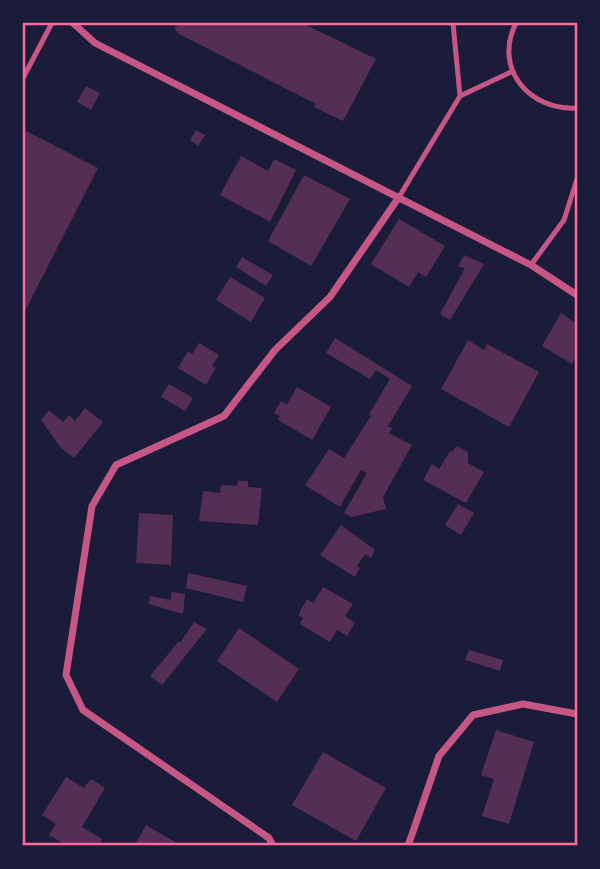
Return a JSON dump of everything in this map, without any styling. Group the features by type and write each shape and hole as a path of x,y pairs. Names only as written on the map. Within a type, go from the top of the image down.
{"street":[{"path":"74,23 95,43 531,265 577,295"},
{"path":"273,846 269,838 83,710 66,676 92,506 116,466 224,416 275,350 330,297 399,197"},
{"path":"408,846 439,756 472,715 523,704 577,714"}],"lane":[{"path":"23,78 52,23"},
{"path":"453,23 460,96"},
{"path":"516,23 511,33 509,52 513,71 522,88 537,101 577,110"},
{"path":"399,197 460,96 513,71"},
{"path":"531,265 564,220 577,179"}],"building":[{"path":"174,23 302,23 376,59 343,121 314,107 316,104 179,34"},
{"path":"86,86 100,93 91,110 77,102"},
{"path":"196,130 205,135 198,146 190,140"},
{"path":"26,131 98,168 23,315 23,138"},
{"path":"241,156 268,171 274,159 296,170 270,222 220,195"},
{"path":"304,175 350,199 311,266 268,241"},
{"path":"399,219 445,246 426,277 418,272 409,287 371,264"},
{"path":"464,255 484,264 450,320 440,314 465,268 458,266"},
{"path":"242,257 273,275 266,286 236,267"},
{"path":"230,277 265,298 251,322 216,300"},
{"path":"561,313 577,324 577,354 572,364 542,346"},
{"path":"335,338 412,386 388,426 392,428 389,433 412,445 383,497 386,509 351,517 344,513 367,473 361,470 340,507 305,485 329,449 344,458 371,416 369,414 390,379 376,370 370,379 326,353"},
{"path":"468,340 484,350 487,344 539,372 509,427 441,389"},
{"path":"199,343 219,355 212,366 216,368 206,385 178,368 188,351 192,354"},
{"path":"169,384 193,398 185,411 161,397"},
{"path":"297,387 331,407 312,440 278,420 280,416 274,413 281,401 287,404"},
{"path":"85,408 103,422 74,458 61,448 41,420 49,410 63,422 69,415 75,421"},
{"path":"457,446 468,452 468,463 484,472 466,503 423,480 432,464 439,469 450,451"},
{"path":"238,481 248,481 248,487 262,488 258,525 199,521 203,491 220,493 221,485 237,486"},
{"path":"458,504 474,513 461,535 445,525"},
{"path":"139,513 173,515 171,565 136,563"},
{"path":"341,525 375,550 371,558 365,554 357,566 360,568 355,577 320,555"},
{"path":"188,573 247,586 243,602 186,588"},
{"path":"323,587 353,604 345,616 355,623 347,636 337,630 330,642 300,624 303,618 298,615 307,599 313,603"},
{"path":"171,592 185,594 183,614 149,604 150,596 171,600"},
{"path":"194,622 207,629 162,685 150,676 179,641 180,643"},
{"path":"239,628 299,669 277,702 217,661"},
{"path":"469,650 503,660 500,671 465,660"},
{"path":"496,730 534,742 509,824 482,816 494,779 481,775"},
{"path":"323,752 386,788 356,841 292,805"},
{"path":"66,777 84,788 91,779 105,788 82,827 102,839 99,846 60,846 62,843 49,835 56,824 42,815"},
{"path":"146,825 182,846 134,846"}]}
